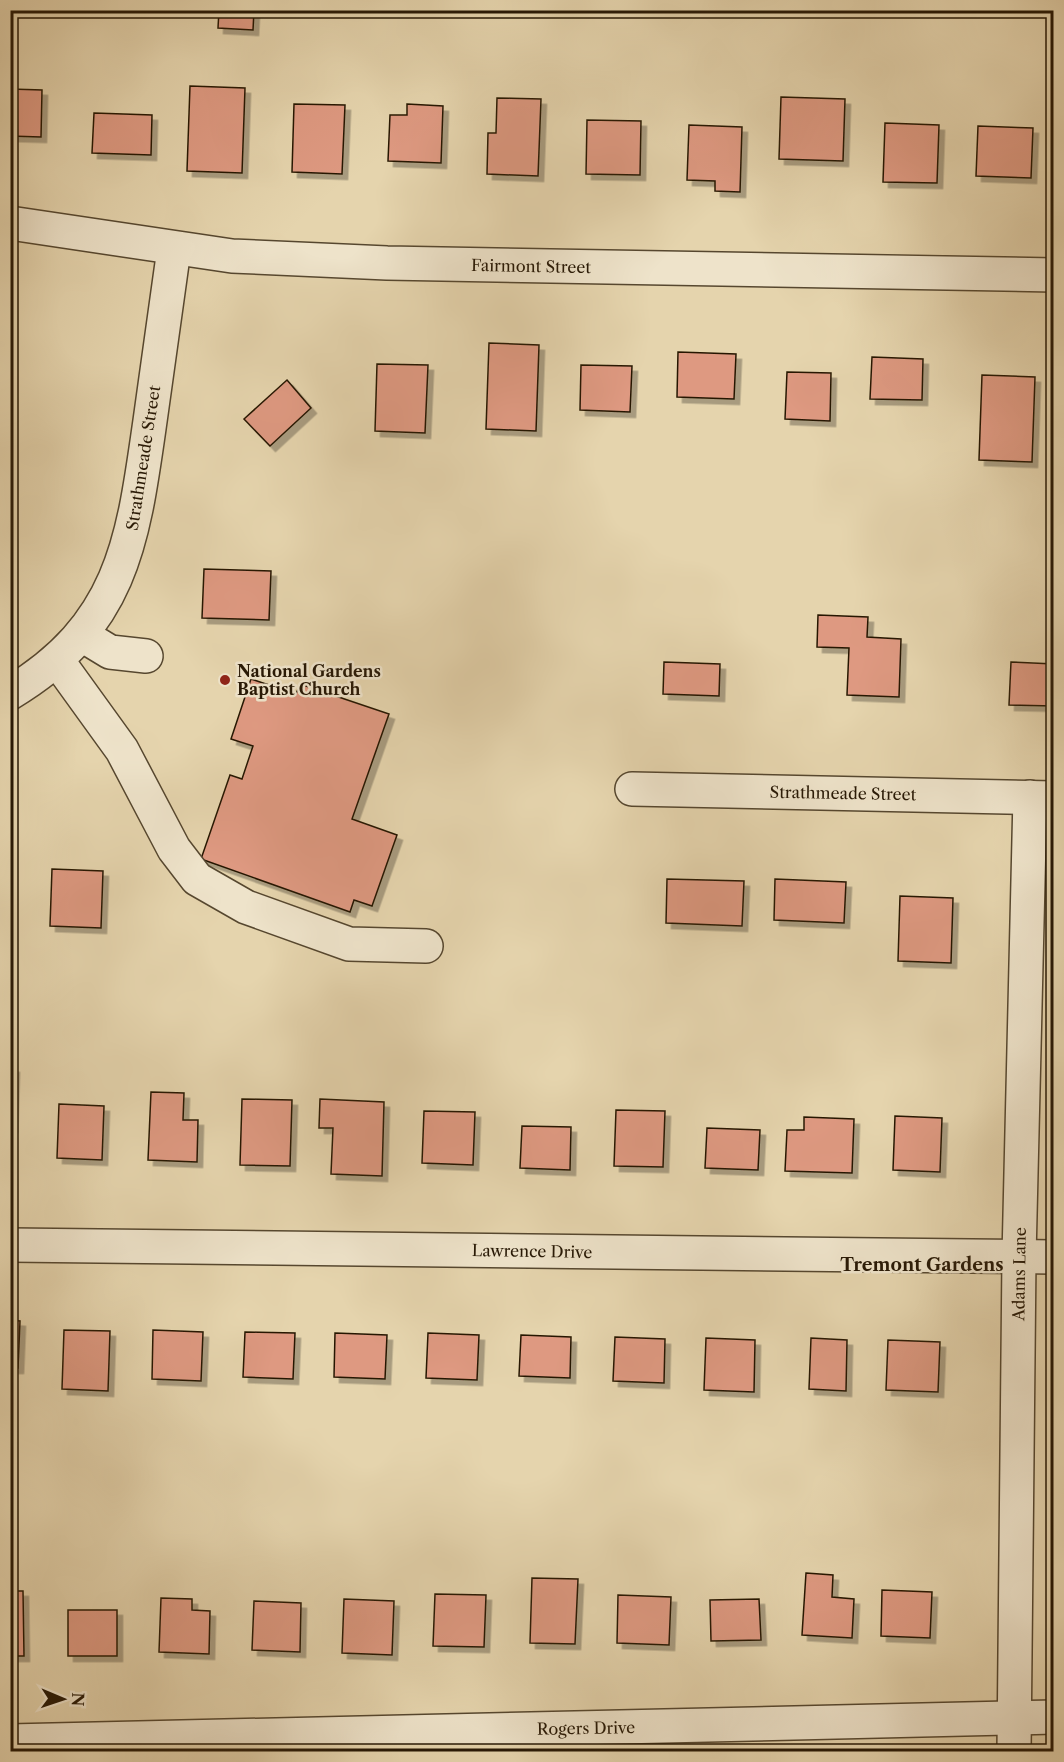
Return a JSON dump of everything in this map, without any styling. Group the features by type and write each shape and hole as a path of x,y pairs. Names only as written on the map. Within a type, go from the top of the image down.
{"street":[{"name":"Fairmont Street","path":"10,223 232,256 387,264 1053,275"},
{"name":"Strathmeade Street","path":"10,693 57,660 82,635 107,598 126,557 138,510 174,249"},
{"path":"82,635 110,652 146,656"},
{"path":"57,660 122,750 174,849 197,879 246,908 349,944 426,946"},
{"name":"Strathmeade Street","path":"632,789 1042,797"},
{"name":"Adams Lane","path":"1014,1752 1019,1257 1042,797"},
{"name":"Lawrence Drive","path":"10,1245 1053,1257"},
{"name":"Rogers Drive","path":"10,1741 1053,1717"}],"building":[{"path":"219,10 254,10 253,30 218,28"},
{"path":"190,86 245,88 242,173 187,171"},
{"path":"10,89 42,90 41,137 10,136"},
{"path":"781,97 845,99 843,161 779,159"},
{"path":"497,98 541,99 538,176 487,174 488,133 496,133"},
{"path":"294,104 345,105 342,174 292,172"},
{"path":"407,104 443,106 441,163 388,161 390,115 407,115"},
{"path":"94,113 152,115 151,155 92,153"},
{"path":"587,120 641,121 640,175 586,174"},
{"path":"885,123 939,125 937,183 883,182"},
{"path":"689,125 742,127 740,192 715,191 715,181 687,180"},
{"path":"978,126 1033,128 1031,178 976,176"},
{"path":"489,343 539,345 536,431 486,429"},
{"path":"678,352 736,354 734,399 677,397"},
{"path":"872,357 923,359 922,400 870,399"},
{"path":"377,364 428,365 425,433 375,431"},
{"path":"581,365 632,366 630,412 580,410"},
{"path":"787,372 831,373 830,421 785,419"},
{"path":"982,375 1035,377 1032,462 979,460"},
{"path":"287,380 311,408 270,446 244,419"},
{"path":"204,569 271,571 269,620 202,618"},
{"path":"818,615 868,617 867,637 901,639 899,697 847,695 849,648 817,647"},
{"path":"664,662 720,664 719,696 663,694"},
{"path":"1011,662 1054,664 1054,706 1009,705"},
{"path":"251,679 296,694 300,684 389,714 352,819 397,835 372,906 354,900 350,912 201,859 230,775 242,779 253,746 231,739"},
{"path":"52,869 103,871 101,928 50,926"},
{"path":"667,879 744,881 742,926 666,923"},
{"path":"775,879 846,882 844,923 774,920"},
{"path":"900,896 953,898 951,963 898,961"},
{"path":"10,1067 14,1067 12,1127 10,1126"},
{"path":"151,1092 184,1093 183,1120 198,1120 197,1162 148,1160"},
{"path":"242,1099 292,1100 290,1166 240,1165"},
{"path":"320,1099 384,1102 382,1176 331,1174 333,1128 319,1128"},
{"path":"59,1104 104,1106 102,1160 57,1158"},
{"path":"616,1110 665,1111 663,1167 614,1166"},
{"path":"424,1111 475,1112 473,1165 422,1163"},
{"path":"895,1116 942,1118 940,1172 893,1170"},
{"path":"804,1117 854,1119 852,1173 785,1171 787,1130 804,1130"},
{"path":"522,1126 571,1127 570,1170 520,1168"},
{"path":"707,1128 760,1130 758,1170 705,1168"},
{"path":"10,1320 20,1321 18,1368 10,1368"},
{"path":"64,1330 110,1331 108,1391 62,1389"},
{"path":"153,1330 203,1332 201,1381 152,1379"},
{"path":"245,1332 295,1333 293,1379 243,1377"},
{"path":"335,1333 387,1335 385,1379 334,1377"},
{"path":"428,1333 479,1335 477,1380 426,1378"},
{"path":"521,1335 571,1337 570,1378 519,1376"},
{"path":"615,1337 665,1339 664,1383 613,1381"},
{"path":"706,1338 755,1340 754,1392 704,1390"},
{"path":"811,1338 847,1340 846,1391 809,1389"},
{"path":"888,1340 940,1342 938,1392 886,1390"},
{"path":"806,1573 833,1575 832,1597 854,1599 852,1638 802,1635"},
{"path":"532,1578 578,1579 575,1644 530,1643"},
{"path":"882,1590 932,1592 930,1638 881,1636"},
{"path":"10,1591 23,1591 24,1656 10,1656"},
{"path":"435,1594 486,1595 484,1647 433,1646"},
{"path":"618,1595 671,1597 669,1645 617,1643"},
{"path":"161,1598 192,1599 192,1610 210,1611 209,1654 159,1652"},
{"path":"344,1599 394,1601 392,1655 342,1653"},
{"path":"759,1599 761,1640 711,1641 710,1600"},
{"path":"254,1601 301,1603 300,1652 252,1650"},
{"path":"68,1610 117,1610 117,1656 68,1656"}],"place":[{"name":"National Gardens Baptist Church","path":"225,680"}],"district":[{"name":"Tremont Gardens","path":"922,1265"}]}
